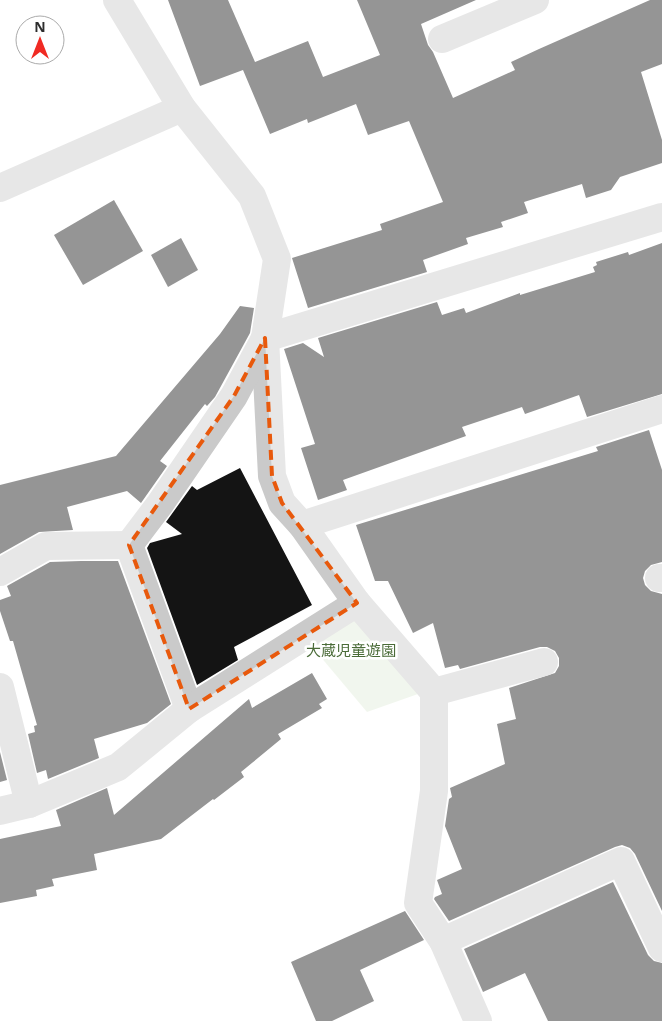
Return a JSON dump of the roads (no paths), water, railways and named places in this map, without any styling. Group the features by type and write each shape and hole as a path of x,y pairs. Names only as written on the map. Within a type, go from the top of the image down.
{"street":[{"path":"117,0 182,108 252,196 277,259 266,338 272,476 282,503 302,525 358,603 434,692 434,791 418,903 443,941 478,1021"},
{"path":"442,39 535,0"},
{"path":"0,188 182,108"},
{"path":"129,545 160,504 234,396 266,338 662,217"},
{"path":"302,525 662,409"},
{"path":"0,572 46,546 129,545"},
{"path":"129,545 189,709"},
{"path":"0,811 29,804 118,767 189,709 358,603"},
{"path":"434,692 544,662"},
{"path":"0,687 29,804"},
{"path":"443,941 621,861 662,948"}],"park label":[{"name":"大蔵児童遊園","path":"351,650"}]}
